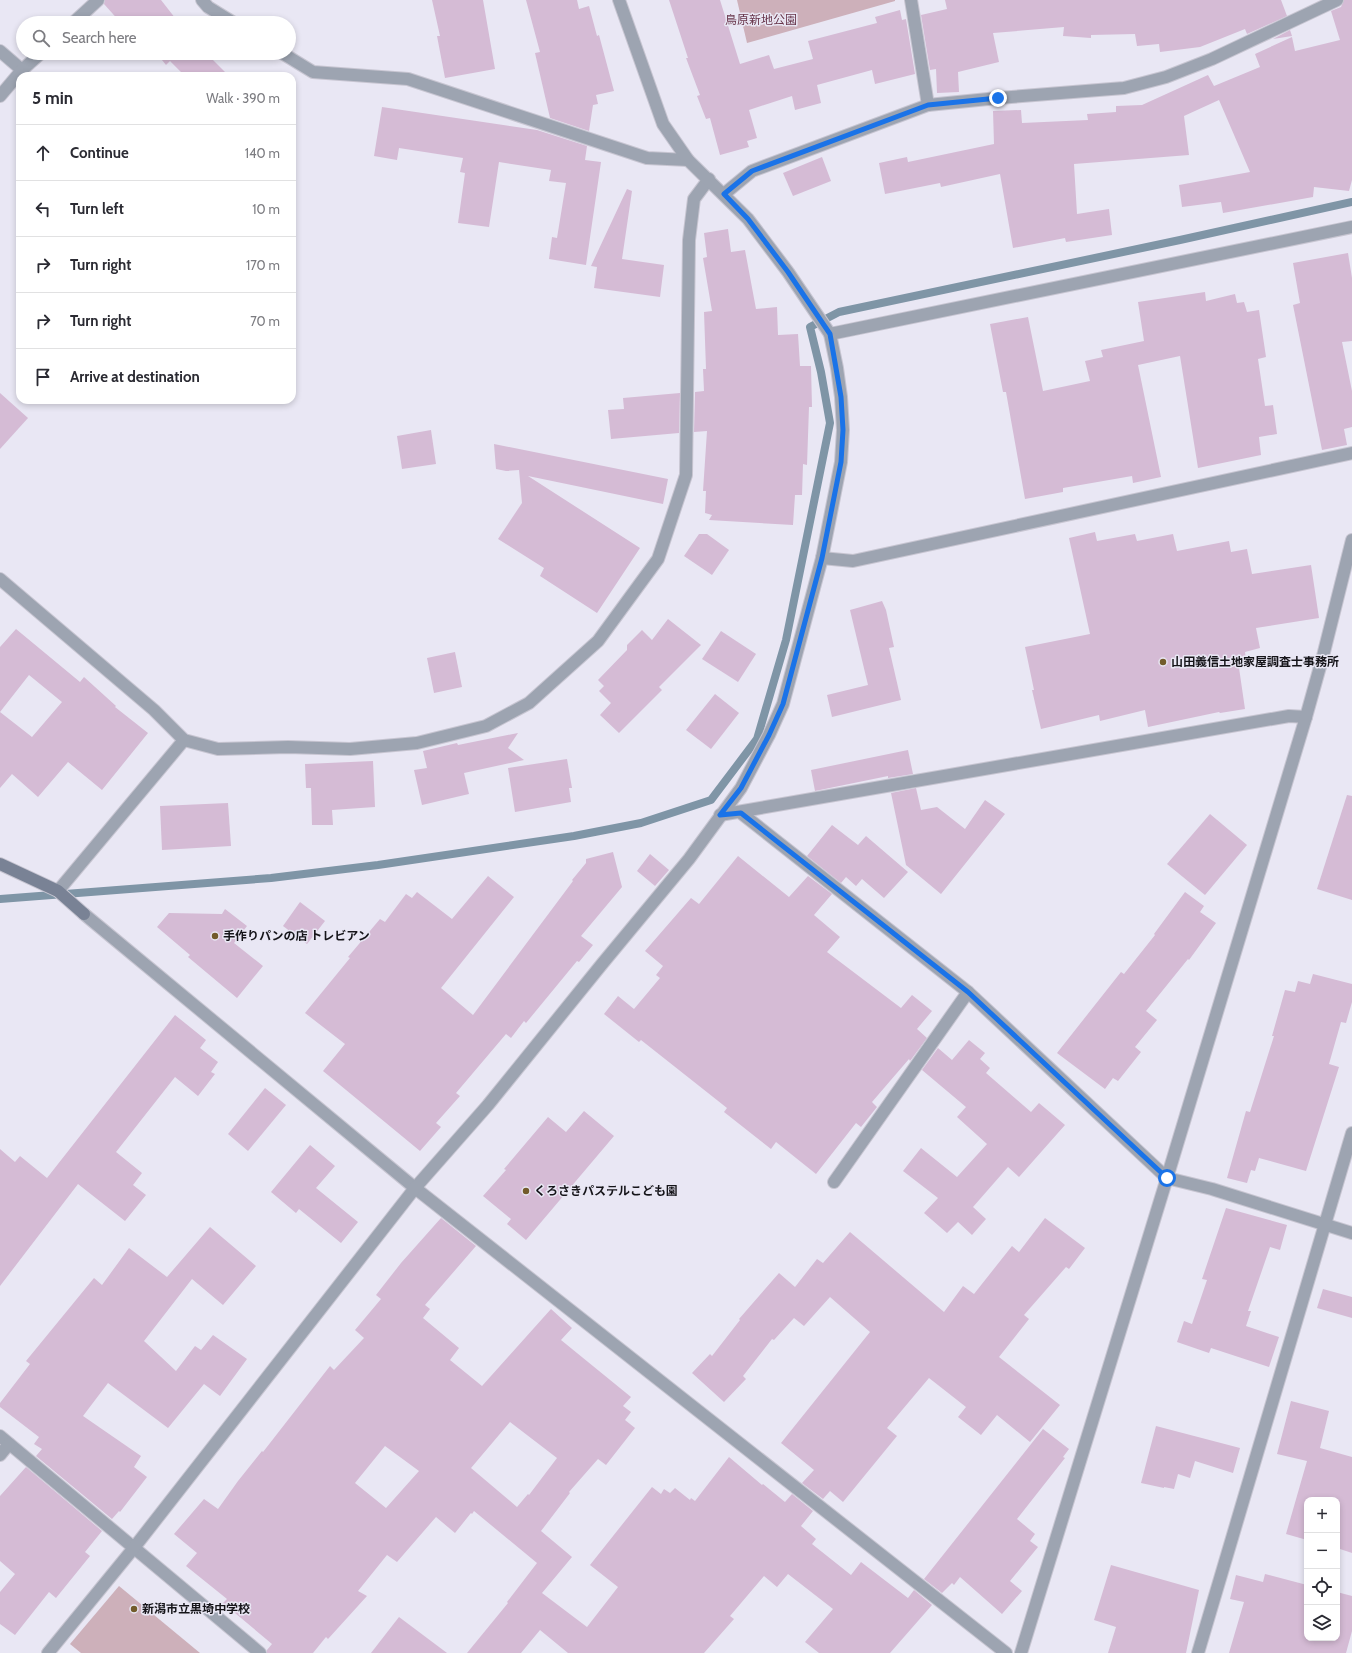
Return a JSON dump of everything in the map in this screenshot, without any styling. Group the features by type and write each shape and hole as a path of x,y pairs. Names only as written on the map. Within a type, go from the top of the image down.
{"street":[{"path":"81,16 98,0"},
{"path":"202,0 208,7 223,16"},
{"path":"48,1653 133,1549 415,1188 488,1105 688,859 741,788 769,735 783,704 822,558 841,462 843,430 841,397 830,334 788,272 748,219 688,160 663,124 619,0"},
{"path":"911,0 928,105"},
{"path":"724,194 752,171 928,105 1124,88 1166,77 1212,59 1337,0"},
{"path":"0,51 22,70 33,60"},
{"path":"293,60 313,72 408,79 647,158 688,160"},
{"path":"0,96 16,77"},
{"path":"0,579 154,710 184,740 218,749 288,747 350,749 417,743 486,726 529,703 598,641 658,559 686,476 689,240 694,199 709,179"},
{"path":"830,334 1352,227"},
{"path":"822,558 853,561 1352,453"},
{"path":"1021,1653 1167,1178 1306,717 1352,540"},
{"path":"720,815 741,813 1289,716 1306,717"},
{"path":"58,891 184,740"},
{"path":"741,813 968,992 1167,1178 1212,1189 1324,1226 1352,1233"},
{"path":"0,864 58,891 415,1188 1006,1653"},
{"path":"834,1182 968,992"},
{"path":"1198,1653 1352,1133"},
{"path":"0,1455 4,1440 133,1549 260,1653"}],"green space":[{"name":"鳥原新地公園","path":"737,0 895,0 895,1 747,43"},
{"path":"119,1586 200,1653 81,1653 70,1644"}],"building":[{"path":"105,0 161,0 174,16 115,16 104,4"},
{"path":"432,0 483,0 495,69 445,78 437,36 440,36"},
{"path":"526,0 577,0 579,9 589,6 597,36 599,35 614,91 596,95 598,104 593,105 589,131 550,118 535,53 540,52"},
{"path":"669,0 720,0 740,64 769,55 774,69 813,59 808,41 877,23 875,17 900,10 902,20 906,19 915,74 875,84 872,70 817,85 821,103 795,110 792,96 749,110 757,138 747,141 749,147 720,155 710,118 706,119 697,96 700,95 686,58 688,58"},
{"path":"945,0 1281,0 1287,16 1247,34 1245,29 1200,47 1160,52 1159,44 1137,46 1135,34 1091,35 1091,38 1063,36 1064,27 993,33 999,62 958,72 959,92 937,93 936,69 930,70 921,15 947,9"},
{"path":"1344,0 1352,0 1352,180 1349,191 1314,187 1313,197 1223,213 1221,202 1182,207 1179,185 1250,172 1219,100 1184,116 1189,155 1074,164 1077,214 1109,209 1112,235 1066,242 1065,238 1013,248 1000,174 941,187 940,183 885,194 879,163 907,157 908,162 994,144 993,111 1021,110 1022,123 1088,120 1087,114 1116,112 1116,106 1142,105 1208,75 1214,86 1260,67 1255,54 1292,37 1295,51 1340,40 1331,11 1341,7"},
{"path":"1290,30 1292,36 1273,39"},
{"path":"162,60 213,60 225,72 181,72 170,61 166,65"},
{"path":"382,107 537,130 587,146 585,160 601,162 586,265 549,259 552,237 557,238 566,183 549,181 551,170 499,162 489,227 458,223 465,173 460,172 463,158 399,148 397,160 374,156"},
{"path":"822,157 831,181 793,196 783,173"},
{"path":"627,189 632,191 622,259 664,265 660,297 594,288 597,267 591,266"},
{"path":"728,229 731,252 745,250 756,309 777,307 778,335 798,334 800,366 811,366 812,407 809,407 807,465 803,464 802,495 795,495 793,525 709,520 712,515 705,513 706,491 703,491 707,431 694,432 695,392 704,391 703,369 706,369 704,312 712,311 703,258 707,257 704,233"},
{"path":"1348,253 1352,278 1352,341 1342,342 1352,391 1352,427 1344,429 1347,445 1322,450 1293,305 1300,303 1293,263"},
{"path":"1205,292 1206,301 1235,294 1237,303 1244,302 1247,312 1259,310 1266,357 1258,359 1265,406 1273,405 1277,434 1259,437 1261,455 1198,468 1180,356 1138,365 1161,477 1133,483 1132,476 1063,488 1063,492 1025,499 1006,392 1003,392 990,324 1028,317 1043,391 1090,381 1085,361 1103,357 1101,350 1144,341 1138,302"},
{"path":"0,393 28,418 0,449"},
{"path":"680,393 679,433 611,439 608,410 624,409 623,398"},
{"path":"431,430 436,464 402,469 397,436"},
{"path":"494,444 668,479 663,504 528,476 640,548 597,613 540,576 544,568 498,539 522,503 519,470 506,471 496,469"},
{"path":"1095,532 1097,541 1135,534 1137,541 1173,534 1177,551 1229,541 1231,552 1247,549 1252,574 1311,565 1319,618 1256,628 1260,648 1245,652 1246,660 1238,661 1245,709 1219,712 1148,727 1145,710 1100,721 1099,715 1041,729 1032,690 1034,690 1025,647 1090,634 1069,538"},
{"path":"699,534 707,534 729,550 712,575 684,556"},
{"path":"882,601 886,610 894,647 889,648 901,700 832,717 827,695 868,685 850,610"},
{"path":"668,619 701,645 659,687 662,690 619,733 600,715 611,703 599,691 604,686 598,680 627,650 627,645 642,630 652,640"},
{"path":"16,629 80,682 84,677 116,706 115,707 148,733 102,790 68,762 38,797 12,774 0,788 0,712 0,647","holes":["29,675 62,702 32,737 0,712"]},
{"path":"721,631 756,654 738,682 702,659"},
{"path":"455,652 462,687 434,693 427,658"},
{"path":"715,694 739,713 711,749 686,730"},
{"path":"518,733 508,748 524,760 464,773 469,794 422,805 414,770 427,768 423,751 457,743 458,745"},
{"path":"908,750 913,774 888,778 888,776 815,791 811,770"},
{"path":"567,759 572,788 569,788 571,802 515,812 508,768"},
{"path":"373,761 375,807 332,810 333,825 312,825 311,788 306,788 305,764"},
{"path":"916,788 921,810 937,807 965,829 985,800 1005,814 941,894 906,865 891,793"},
{"path":"1347,795 1352,796 1352,900 1317,889"},
{"path":"228,803 231,846 162,850 160,806"},
{"path":"1210,814 1247,845 1205,895 1167,864"},
{"path":"832,825 858,845 866,836 908,872 884,898 862,879 856,886 846,877 841,883 807,856"},
{"path":"613,852 622,887 581,936 593,945 579,962 577,961 526,1023 524,1021 511,1038 506,1034 456,1093 460,1096 436,1123 441,1127 420,1151 323,1071 345,1044 305,1013 350,958 348,957 380,919 385,922 406,894 412,898 417,892 452,919 488,876 514,897 441,988 473,1015 573,881 572,880 586,863 586,859"},
{"path":"650,854 669,870 655,886 637,871"},
{"path":"738,856 789,897 808,876 832,894 814,915 840,937 827,952 901,1008 912,995 932,1011 917,1029 927,1038 910,1061 909,1059 872,1102 877,1107 861,1127 856,1123 816,1174 776,1142 771,1149 724,1112 727,1108 641,1040 639,1042 604,1014 618,996 634,1009 660,978 656,975 663,966 645,951 691,898 699,904"},
{"path":"1185,892 1204,906 1200,912 1216,923 1189,960 1188,959 1146,1011 1157,1020 1135,1047 1141,1052 1118,1081 1113,1078 1105,1089 1057,1053 1121,972 1124,974 1155,935 1154,934"},
{"path":"300,902 325,921 307,944 283,926"},
{"path":"225,909 247,926 234,943 263,966 237,998 188,957 190,955 157,927 169,913 222,914"},
{"path":"1313,974 1352,984 1352,1002 1346,1023 1341,1022 1329,1064 1339,1067 1306,1171 1259,1158 1255,1171 1251,1170 1247,1183 1227,1178 1246,1111 1250,1112 1274,1036 1272,1036 1285,990 1295,992 1298,981 1310,984"},
{"path":"175,1015 206,1040 200,1048 218,1062 211,1072 215,1074 198,1096 175,1077 116,1152 142,1173 133,1185 146,1195 125,1221 78,1184 0,1286 0,1149 15,1162 20,1156 47,1178"},
{"path":"969,1040 985,1053 980,1059 990,1068 986,1073 1031,1112 1039,1103 1065,1125 1019,1177 1008,1167 973,1207 986,1219 972,1235 958,1222 947,1233 924,1213 938,1198 903,1171 921,1148 957,1177 987,1144 957,1117 966,1107 922,1070 938,1048 952,1060"},
{"path":"265,1088 286,1105 248,1151 228,1134"},
{"path":"584,1111 614,1136 526,1240 507,1224 511,1219 483,1196 506,1170 504,1169 548,1117 566,1132"},
{"path":"310,1145 335,1166 316,1188 358,1222 341,1243 299,1209 296,1213 271,1192"},
{"path":"1226,1208 1287,1225 1280,1250 1270,1247 1248,1311 1251,1311 1246,1326 1279,1337 1269,1367 1211,1348 1209,1353 1177,1342 1184,1321 1192,1324 1207,1280 1202,1279"},
{"path":"441,1218 476,1246 425,1305 430,1309 423,1318 459,1348 450,1360 482,1386 551,1309 572,1328 561,1340 631,1397 623,1406 631,1412 625,1420 635,1428 606,1465 598,1459 569,1492 570,1493 541,1531 572,1557 542,1593 587,1627 618,1587 590,1565 652,1487 661,1494 664,1489 670,1493 675,1488 690,1500 691,1498 695,1501 729,1457 785,1502 792,1494 813,1511 801,1526 816,1539 812,1544 851,1575 861,1562 908,1598 914,1590 932,1605 890,1653 819,1653 805,1642 833,1609 788,1574 777,1587 764,1576 730,1616 734,1619 704,1653 568,1653 540,1630 521,1653 467,1653 508,1603 507,1602 537,1563 474,1511 455,1533 436,1517 397,1562 387,1555 358,1591 367,1596 328,1639 326,1637 313,1653 267,1653 267,1650 272,1644 223,1603 227,1599 186,1566 197,1553 174,1534 204,1499 218,1509 238,1481 262,1451 263,1452 330,1366 334,1370 364,1338 355,1330 381,1299 376,1295 401,1263","holes":["510,1422 557,1458 529,1495 528,1494 517,1507 471,1468","385,1446 419,1471 386,1508 355,1483"]},
{"path":"1045,1218 1085,1248 1069,1269 1066,1267 1024,1315 1029,1319 999,1357 1060,1405 1030,1442 997,1415 981,1435 958,1417 966,1407 929,1378 887,1428 897,1436 843,1502 830,1491 823,1499 802,1483 814,1470 781,1443 870,1332 830,1297 804,1326 794,1318 774,1340 772,1339 743,1376 746,1379 724,1402 692,1373 710,1354 712,1356 740,1320 739,1319 779,1273 795,1287 817,1259 823,1263 850,1232 944,1312 963,1286 974,1294 1012,1246 1019,1252"},
{"path":"210,1227 256,1266 223,1305 192,1279 144,1341 176,1371 195,1346 201,1350 213,1335 247,1359 220,1396 204,1384 168,1428 108,1383 83,1416 141,1456 134,1467 147,1477 120,1512 119,1511 112,1519 36,1456 42,1449 34,1444 39,1437 0,1407 0,1403 30,1364 26,1361 94,1278 102,1285 129,1248 167,1277"},
{"path":"1323,1289 1352,1297 1352,1318 1317,1308"},
{"path":"1291,1401 1329,1411 1320,1448 1352,1457 1352,1553 1340,1549 1340,1497 1304,1497 1304,1539 1286,1534 1307,1461 1277,1454"},
{"path":"1156,1426 1240,1448 1233,1473 1195,1461 1190,1478 1178,1474 1174,1489 1141,1483"},
{"path":"1043,1429 1069,1449 1063,1457 1065,1458 1017,1519 1035,1534 1030,1541 1038,1547 1010,1581 1022,1591 1002,1614 960,1577 954,1585 952,1583 942,1593 924,1579"},
{"path":"26,1467 102,1531 85,1552 90,1556 56,1598 49,1592 15,1635 0,1624 0,1592 15,1574 0,1561 0,1496"},
{"path":"1111,1565 1199,1590 1186,1653 1108,1653 1116,1627 1094,1620"},
{"path":"1265,1574 1304,1584 1304,1641 1340,1641 1340,1593 1352,1596 1352,1631 1346,1653 1229,1653 1244,1602 1230,1599 1236,1575 1263,1582"},
{"path":"399,1617 447,1653 371,1653"}],"waterway":[{"path":"0,899 271,878 378,865 574,836 641,823 711,800 757,739 786,640 830,423 821,372 810,327 839,312 1352,202"}],"place":[{"name":"山田義信土地家屋調査士事務所","path":"1163,662"},
{"name":"手作りパンの店 トレビアン","path":"215,936"},
{"name":"くろさきパステルこども園","path":"526,1191"},
{"name":"新潟市立黒埼中学校","path":"134,1609"}],"route":[{"path":"998,98 928,105 752,171 724,194 748,219 788,272 830,334 841,397 843,430 841,462 822,558 783,704 769,735 741,788 720,815 741,813 968,992 1167,1178"}]}
